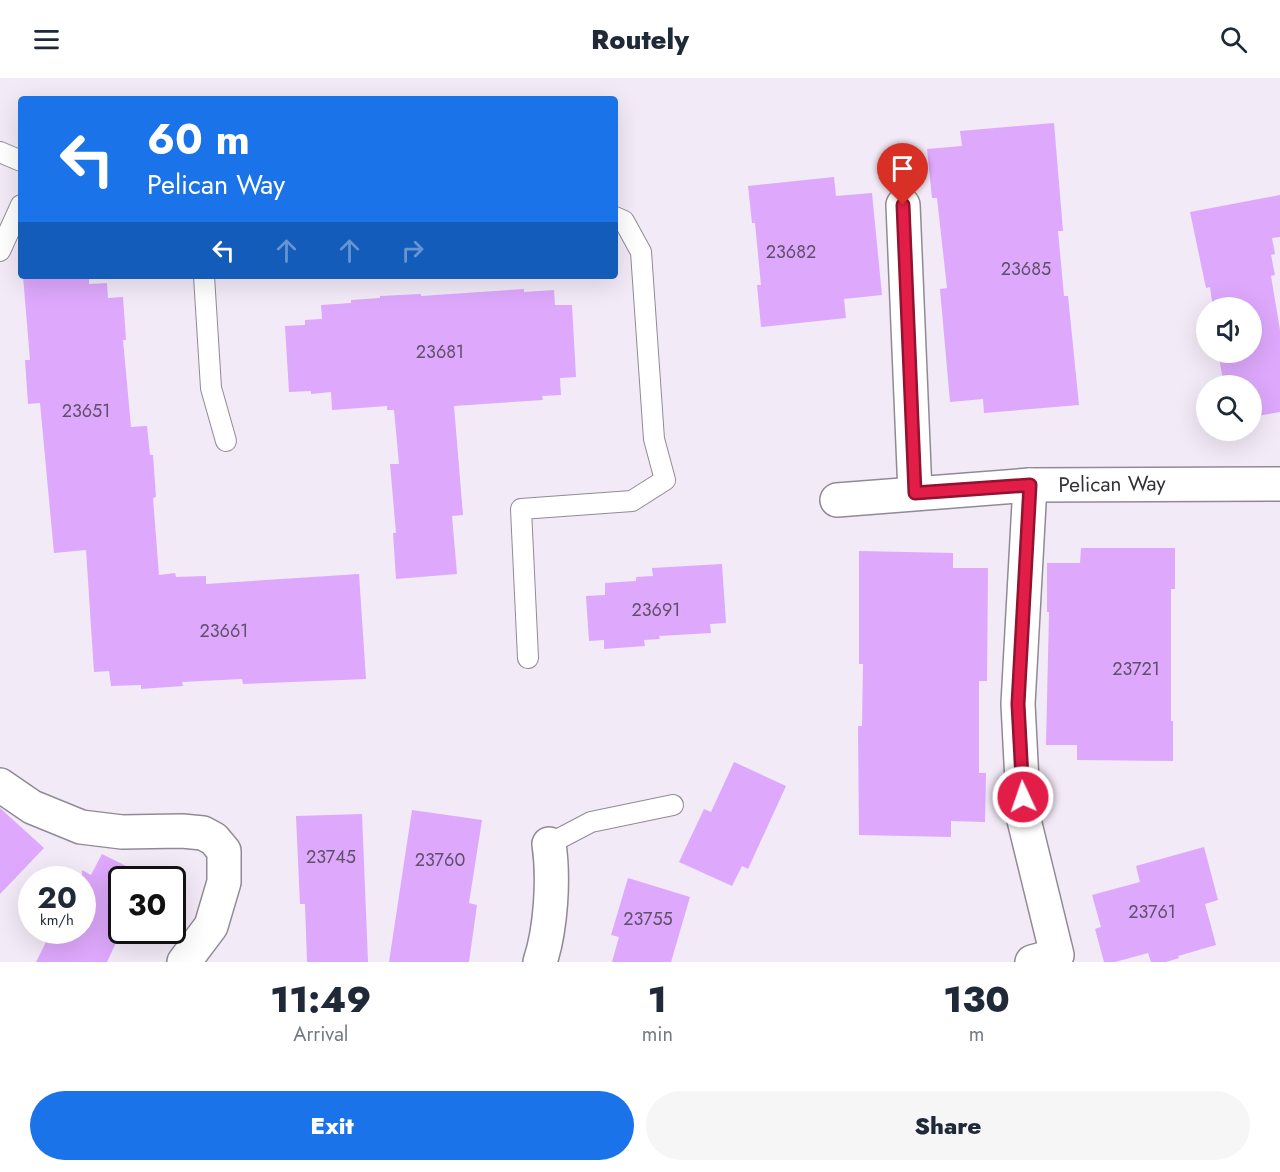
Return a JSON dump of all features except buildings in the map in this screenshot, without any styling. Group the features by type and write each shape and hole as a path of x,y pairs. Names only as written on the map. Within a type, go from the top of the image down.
{"street":[{"path":"903,205 915,493"},
{"name":"Pelican Way","path":"837,500 1030,485 1280,484"},
{"path":"1030,485 1018,704 1024,820 1057,955 1032,962"},
{"path":"0,785 32,807 81,827 122,832 193,832 203,833 214,839 224,851 225,882 211,926 184,962"},
{"path":"540,962 546,946 553,868 549,844"}],"lane":[{"path":"0,152 18,160"},
{"path":"0,251 18,212"},
{"path":"528,658 521,509 632,501 664,480 654,439 641,252 624,221 618,218"},
{"path":"204,279 212,388 226,441"},
{"path":"549,844 591,822 673,805"}],"route":[{"path":"903,205 915,493 1030,485 1018,704 1023,797"}]}
